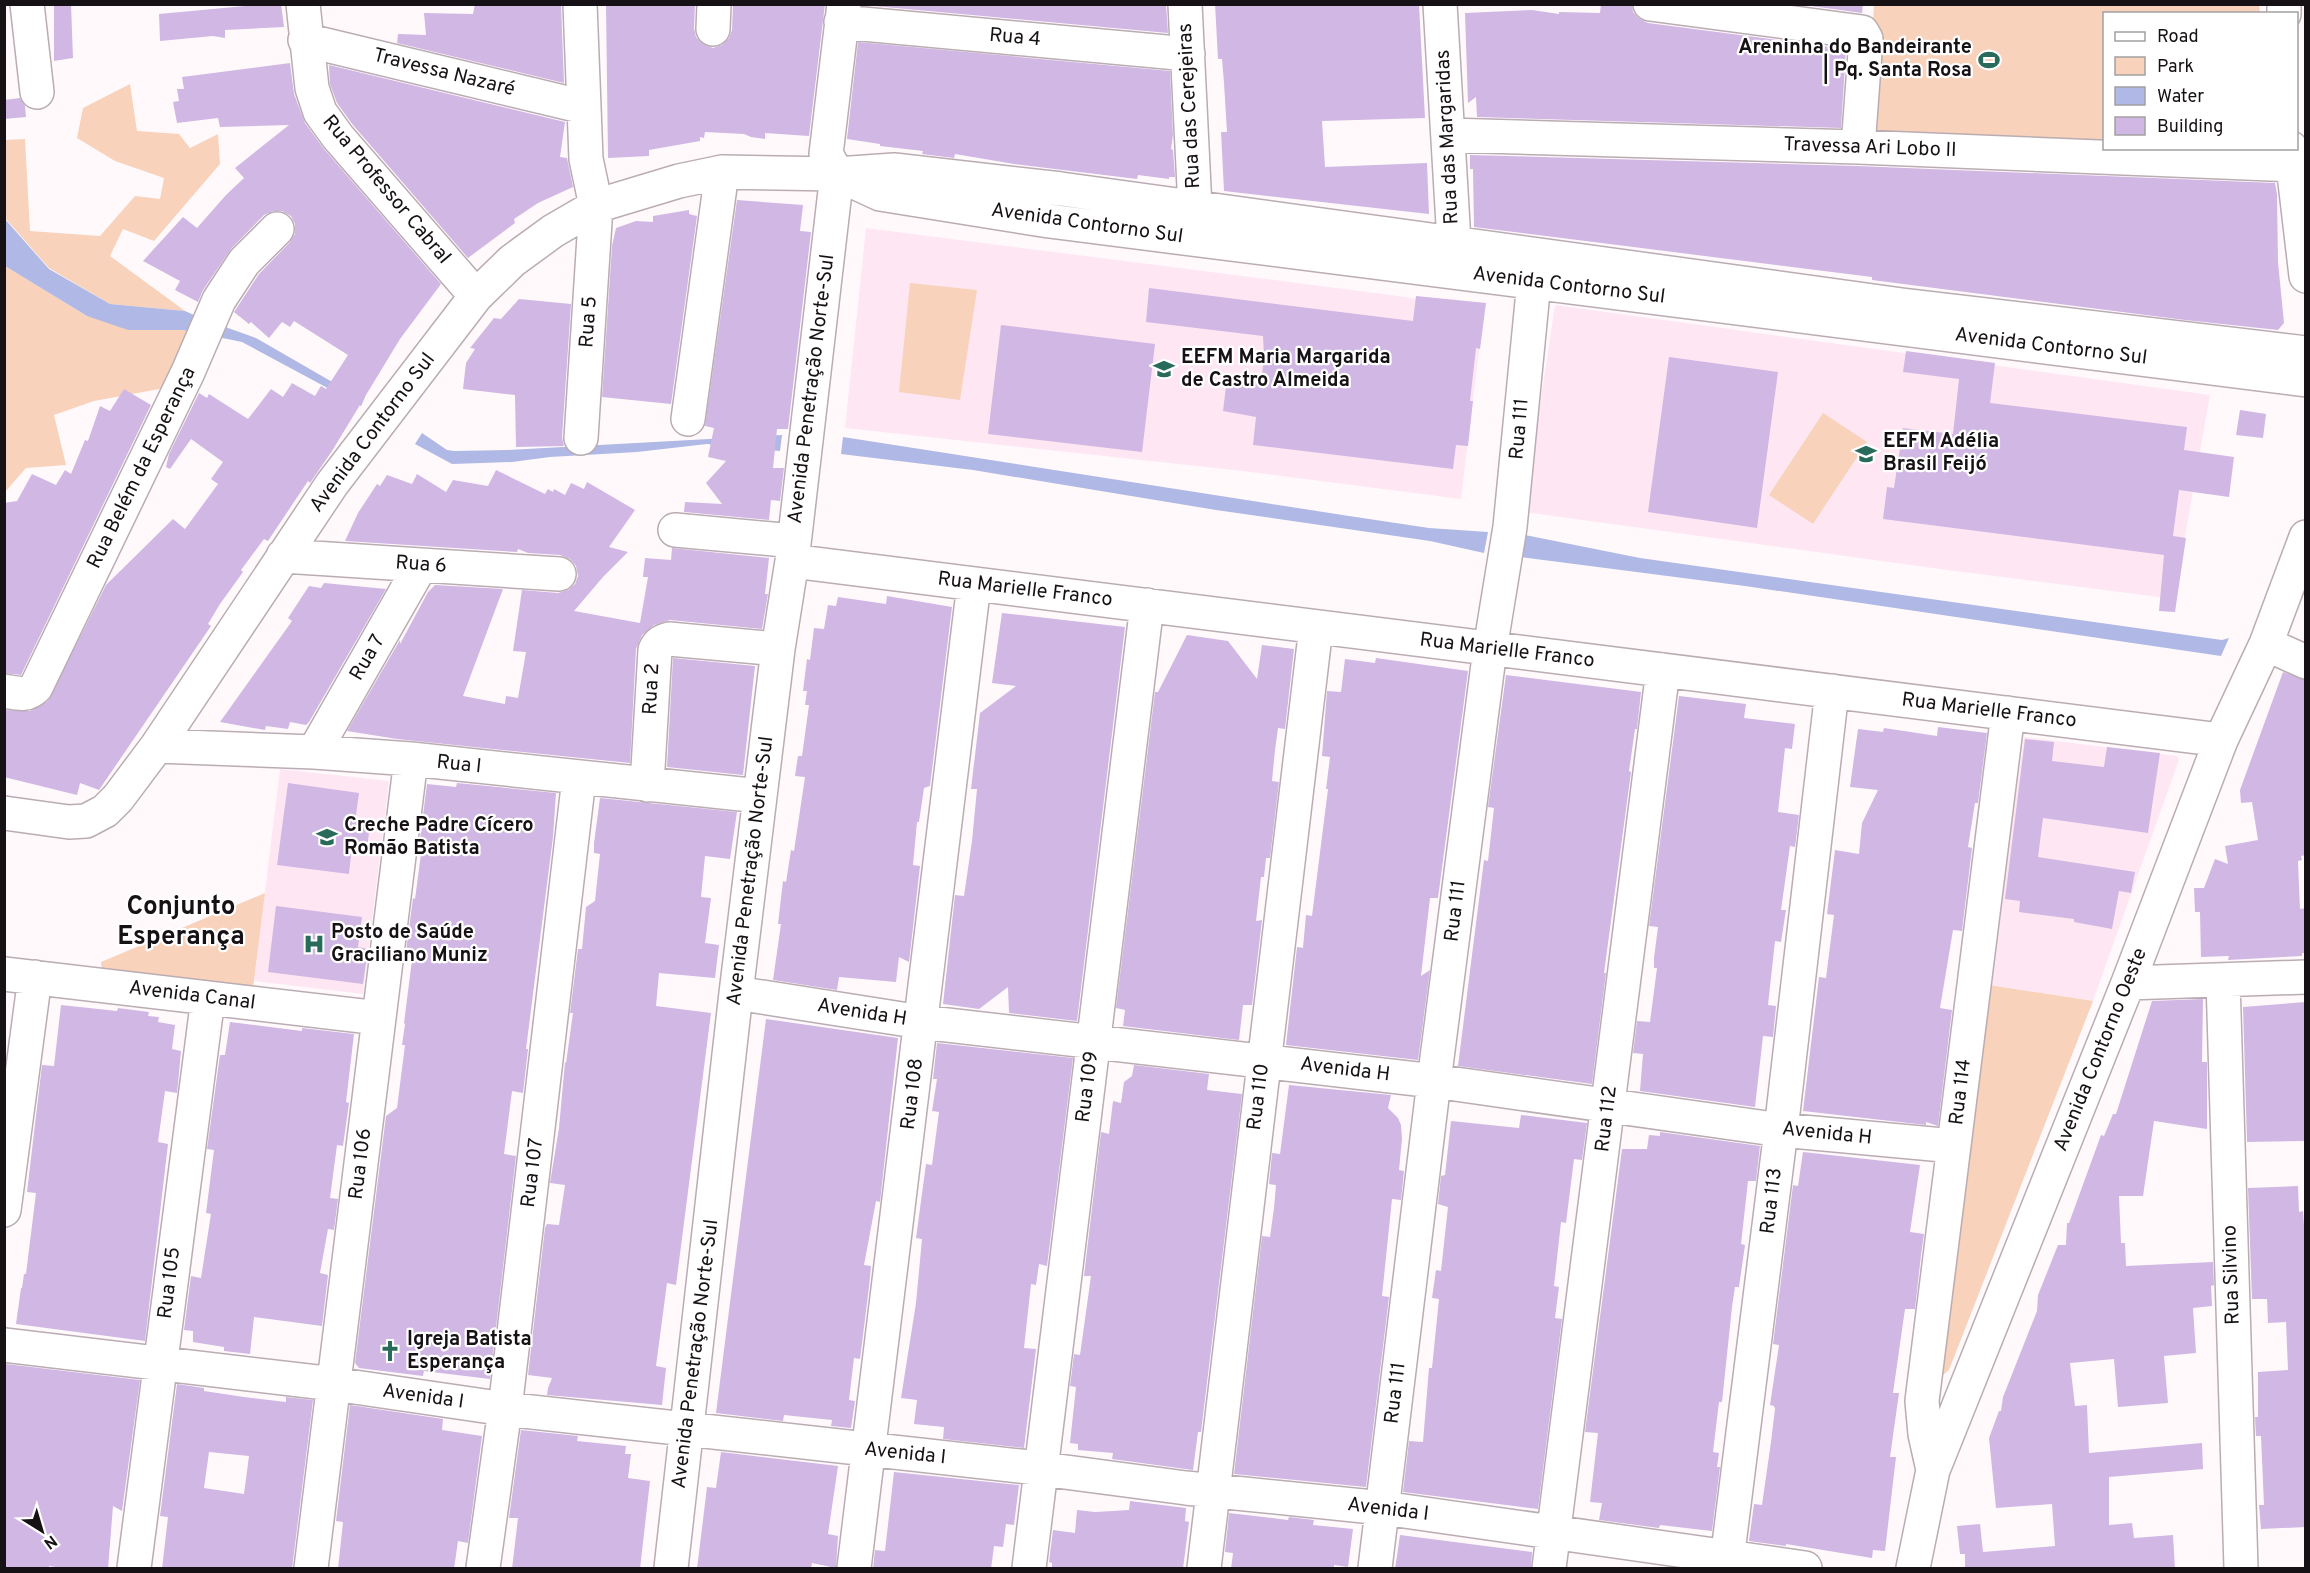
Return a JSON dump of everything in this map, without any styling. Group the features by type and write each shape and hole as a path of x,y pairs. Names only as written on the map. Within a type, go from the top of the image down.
{"street":[{"path":"27,4 37,92"},
{"name":"Rua Professor Cabral","path":"303,4 312,88 320,112 338,137 476,296"},
{"name":"Rua 5","path":"580,4 585,159 596,206 581,438"},
{"name":"Rua das Cerejeiras","path":"1185,4 1195,208"},
{"name":"Rua das Margaridas","path":"1440,4 1449,135 1452,256"},
{"path":"1650,4 1862,32 1866,39 1858,147"},
{"path":"837,174 826,154 843,13"},
{"name":"Rua 4","path":"843,13 1188,54"},
{"name":"Travessa Nazaré","path":"305,39 584,107"},
{"name":"Travessa Ari Lobo II","path":"1449,135 2291,157"},
{"path":"2291,157 2306,276"},
{"name":"Avenida Contorno Sul","path":"4,813 69,822 86,821 105,811 118,798 157,746 332,484 476,296 512,261 554,231 596,206 679,181 722,172 837,174 894,170 1061,189 1195,208 1452,256"},
{"path":"688,419 722,172"},
{"name":"Avenida Contorno Sul","path":"837,174 880,194 1048,221 1452,256 2306,380"},
{"name":"Avenida Penetração Norte-Sul","path":"671,1569 736,993 778,649 793,551 837,174"},
{"name":"Rua Belém da Esperança","path":"4,691 24,694 36,687 188,372 219,300 244,262 277,228"},
{"name":"Avenida Contorno Sul","path":"1535,267 1902,305 2306,353"},
{"name":"Rua 111","path":"1376,1569 1434,1081 1490,649 1510,527 1535,267"},
{"name":"Rua Marielle Franco","path":"675,530 974,584 2222,740"},
{"name":"Avenida Contorno Oeste","path":"1913,1569 1933,1470 2128,983 2222,740 2266,644 2306,537"},
{"name":"Rua 6","path":"283,556 559,574"},
{"name":"Rua 7","path":"314,752 421,565"},
{"name":"Rua 108","path":"854,1569 974,584"},
{"name":"Rua 109","path":"1029,1569 1147,605"},
{"name":"Rua 110","path":"1204,1569 1316,627"},
{"name":"Rua 2","path":"647,785 657,645 669,639 778,649"},
{"path":"2266,644 2306,662"},
{"name":"Rua 112","path":"1550,1569 1663,670"},
{"name":"Rua 113","path":"1727,1563 1781,1130 1832,691"},
{"name":"Rua 114","path":"1933,1470 1924,1434 1922,1401 2008,713"},
{"name":"Rua I","path":"157,746 314,752 411,759 760,796"},
{"name":"Rua 106","path":"311,1569 411,759"},
{"name":"Rua 107","path":"483,1569 505,1409 579,778"},
{"path":"4,1210 20,976"},
{"name":"Avenida Canal","path":"20,976 379,1018"},
{"path":"2128,983 2306,977"},
{"name":"Rua Silvino","path":"2223,981 2241,1569"},
{"name":"Avenida H","path":"736,993 921,1022 1434,1081 1781,1130 1954,1146"},
{"name":"Rua 105","path":"134,1569 208,998"},
{"name":"Avenida I","path":"4,1345 334,1384 505,1409 1213,1491 1383,1508 1554,1533 1727,1563 1805,1569"}],"shaded area":[{"name":"EEFM Maria Margarida de Castro Almeida","path":"866,228 1484,309 1461,499 1243,471 845,428"},
{"name":"EEFM Adélia Brasil Feijó","path":"1555,305 2210,395 2174,599 1524,512"},
{"path":"2024,737 2177,756 2179,760 2093,1001 1989,985"},
{"path":"280,769 389,781 363,994 254,981"}],"green space":[{"name":"Areninha do Bandeirante | Pq. Santa Rosa","path":"1874,5 2259,5 2260,12 2103,12 2103,148 1866,137"},
{"path":"130,84 137,131 179,134 190,148 218,134 220,164 154,241 123,229 110,256 185,311 110,304 49,268 5,218 4,140 25,139 30,231 100,236 135,196 160,199 164,178 115,161 77,138 83,108"},
{"path":"5,266 87,316 201,332 170,387 94,401 54,415 66,465 26,468 5,492"},
{"path":"910,283 977,290 960,400 899,392"},
{"path":"1823,413 1867,442 1813,524 1769,495"},
{"path":"265,893 253,988 102,972 101,962"},
{"path":"1989,985 2093,1001 1949,1370 1943,1375 1941,1372"}],"water":[{"path":"4,218 49,269 110,304 185,311 256,338 341,387 365,397 361,406 242,342 184,330 128,330 87,316 5,266"},
{"path":"422,433 447,450 454,451 782,435 780,451 707,444 512,462 452,464 415,444"},
{"path":"843,437 1429,528 1488,532 1484,553 1430,541 1216,510 973,470 841,454"},
{"path":"1525,535 1640,558 2222,640 2229,638 2221,656 1745,586 1521,557"}],"building":[{"path":"54,4 71,4 73,58 54,61"},
{"path":"281,4 284,27 225,30 225,38 213,36 160,41 159,14"},
{"path":"475,4 561,4 564,83 397,43 398,34 426,35 424,13 473,14"},
{"path":"613,4 695,4 696,37 703,44 713,48 722,45 729,38 732,30 733,4 825,4 809,136 765,133 765,139 744,134 705,132 704,138 700,137 700,141 649,150 649,156 608,158 606,6"},
{"path":"1166,4 1168,33 863,5"},
{"path":"1215,4 1419,4 1425,118 1322,121 1325,167 1427,163 1429,214 1224,191 1221,132 1227,132 1222,59 1218,59"},
{"path":"1601,4 1632,4 1633,12 1638,18 1648,23 1846,49 1841,128 1477,117 1476,97 1468,103 1465,13 1532,10 1559,14 1559,12 1600,13"},
{"path":"1797,4 1863,4 1862,13"},
{"path":"858,42 1170,71 1173,135 1171,149 1173,150 1175,177 1169,177 1169,179 1138,175 1137,179 1014,164 955,154 954,158 847,139"},
{"path":"290,63 294,94 305,123 324,149 441,284 400,339 310,483 308,481 268,541 264,539 241,570 243,572 208,624 211,626 99,790 80,783 77,795 4,777 4,710 30,711 48,701 106,585 173,519 185,529 218,484 211,479 223,462 191,439 170,469 166,467 169,454 199,393 207,398 209,394 248,419 271,389 283,397 292,383 315,396 321,386 326,389 348,355 294,321 290,327 282,322 269,338 251,322 249,324 234,312 259,274 295,234 295,224 291,216 282,211 273,211 264,215 231,249 203,290 198,302 175,290 180,281 143,261 183,217 197,228 244,178 235,168 289,125 220,127 218,118 177,123 173,102 179,101 177,89 184,89 182,77"},
{"path":"329,65 565,122 560,157 567,158 573,187 538,203 514,219 515,223 468,258 353,125 337,103 330,84"},
{"path":"20,98 25,106 26,117 4,119 4,100"},
{"path":"1470,155 1857,166 2275,183 2278,262 2284,323 2278,330 2185,320 1872,280 1872,277 1474,227 1473,169 1470,169"},
{"path":"737,200 803,205 800,231 811,232 788,429 777,429 773,468 784,468 780,501 771,500 769,520 684,512 685,502 722,504 706,483 726,461 708,457 714,428 705,426"},
{"path":"689,210 689,214 697,216 671,404 602,397 612,246 616,228 636,221 653,222 653,216"},
{"path":"1149,288 1413,321 1416,296 1486,303 1480,349 1476,348 1468,446 1456,445 1453,469 1253,445 1256,417 1223,411 1227,378 1261,383 1264,356 1263,336 1146,322"},
{"path":"519,299 571,304 562,437 564,446 516,447 515,395 463,389 466,363 475,349 470,348 494,318 501,319"},
{"path":"1001,325 1155,344 1142,452 988,434"},
{"path":"1906,351 1995,363 1990,403 2187,427 2184,450 2234,457 2229,497 2179,490 2173,536 2186,538 2175,612 2159,611 2164,555 1883,519 1887,487 1894,488 1903,428 1953,434 1959,379 1903,372"},
{"path":"1669,357 1778,372 1757,528 1648,512"},
{"path":"124,389 151,405 21,675 4,673 4,503 17,501 32,474 56,485 65,470 71,474 85,440 88,441 100,406 110,411"},
{"path":"2240,410 2266,414 2263,438 2236,435"},
{"path":"496,470 545,494 548,489 553,492 554,489 565,495 571,483 584,489 587,482 635,510 609,547 628,552 574,611 640,623 648,577 643,577 645,558 671,560 672,548 769,558 765,594 768,594 762,629 670,620 654,625 642,635 636,649 630,763 397,739 347,731 400,640 400,644 428,592 435,585 503,589 463,696 505,704 506,696 518,698 526,652 513,651 522,590 558,593 568,590 575,584 578,576 576,566 570,559 560,555 528,553 518,549 517,552 345,541 358,513 377,484 380,486 387,475 412,484 417,474 446,492 453,480 488,486"},
{"path":"324,583 386,589 309,722 306,725 290,722 288,729 266,726 265,730 220,722 292,621 288,618 309,586 321,588"},
{"path":"887,596 952,607 930,786 924,788 919,822 917,822 913,865 920,866 909,962 899,957 896,982 839,977 837,990 773,980 781,924 778,924 783,881 786,882 791,850 794,851 805,777 795,776 798,756 802,756 809,705 805,705 807,691 803,691 814,628 824,629 828,605 836,606 838,597 886,604"},
{"path":"1002,613 1125,627 1077,1021 1009,1013 1008,987 979,1009 943,1004 955,895 964,896 972,841 977,789 971,789 980,713 1016,686 992,683"},
{"path":"1187,635 1228,641 1257,679 1262,645 1294,649 1285,729 1278,728 1275,750 1272,781 1279,782 1270,858 1266,858 1264,877 1261,877 1256,921 1262,920 1252,1005 1243,1005 1239,1040 1123,1026 1125,1010 1116,1008 1155,692 1158,692"},
{"path":"673,658 755,666 743,775 667,767"},
{"path":"1376,658 1468,671 1438,898 1430,898 1421,976 1430,970 1418,1060 1286,1045 1297,947 1303,948 1306,915 1312,916 1328,789 1326,789 1330,757 1322,756 1327,691 1341,692 1345,659 1375,663"},
{"path":"2283,672 2306,680 2306,855 2301,856 2302,860 2298,861 2300,909 2306,908 2306,953 2302,953 2302,956 2228,960 2229,956 2201,957 2200,912 2195,912 2194,888 2204,888 2215,859 2228,864 2225,846 2258,840 2252,802 2241,803 2240,790"},
{"path":"1506,675 1641,692 1629,771 1631,772 1604,973 1606,973 1592,1084 1458,1066 1484,860 1488,861 1494,808 1488,807"},
{"path":"1679,696 1746,704 1744,718 1795,724 1792,749 1785,748 1778,812 1799,815 1795,847 1790,846 1781,910 1786,910 1781,942 1775,941 1768,1005 1776,1006 1773,1037 1763,1036 1755,1107 1640,1091 1643,1054 1633,1053 1637,1021 1650,1022 1657,968 1654,968 1654,958 1658,927 1649,926"},
{"path":"1938,727 1987,733 1978,803 1975,803 1968,847 1972,848 1962,931 1953,930 1940,1008 1952,1010 1938,1126 1926,1122 1926,1125 1803,1111 1819,977 1826,978 1834,915 1827,914 1835,850 1859,854 1862,823 1878,790 1850,787 1858,729 1883,732 1884,728 1937,736"},
{"path":"2025,739 2054,742 2052,761 2104,767 2107,747 2160,753 2148,833 2043,818 2038,857 2135,872 2131,893 2119,891 2112,929 2074,922 2074,919 2019,912 2020,901 2005,899"},
{"path":"288,783 359,793 355,822 370,825 367,848 352,846 349,874 277,865"},
{"path":"457,783 556,793 553,837 526,1049 528,1049 523,1093 512,1091 504,1154 516,1156 490,1379 424,1371 423,1376 359,1368 355,1363 386,1116 397,1108 405,1045 402,1045 412,960 405,959 421,854 418,854 427,784 456,787"},
{"path":"600,798 737,812 730,859 705,856 701,897 711,898 705,943 719,945 715,978 659,973 656,1006 711,1013 676,1285 667,1283 656,1366 666,1368 662,1405 547,1395 552,1378 528,1375 545,1228 547,1224 559,1225 565,1185 550,1183 573,1013 570,1013 578,949 582,949 586,907 595,901 600,854 594,853 594,843"},
{"name":"Posto de Saúde Graciliano Muniz","path":"276,906 362,917 358,947 368,949 363,984 268,972"},
{"path":"2203,999 2202,1062 2207,1062 2207,1129 2154,1121 2143,1196 2119,1196 2121,1243 2125,1243 2126,1266 2213,1262 2212,1306 2193,1308 2196,1353 2164,1356 2168,1403 2118,1407 2114,1359 2070,1363 2075,1406 2087,1405 2089,1453 2202,1443 2203,1469 2109,1477 2109,1525 2132,1523 2134,1538 2173,1535 2175,1569 1965,1569 1965,1554 1960,1554 1957,1526 1980,1524 1983,1552 2055,1546 2052,1504 1996,1508 1989,1438 2037,1311 2038,1295 2058,1245 2066,1245 2067,1223 2069,1223 2101,1135 2104,1136 2113,1114 2116,1114 2152,1001"},
{"path":"2306,1002 2306,1141 2247,1142 2243,1007"},
{"path":"61,1005 149,1012 148,1016 159,1017 158,1022 175,1025 172,1049 181,1051 178,1084 177,1093 165,1091 158,1142 168,1144 145,1341 16,1324 21,1288 24,1274 26,1274 36,1193 27,1192 42,1065 54,1066"},
{"path":"766,1019 898,1038 880,1202 876,1201 864,1265 871,1266 860,1359 854,1358 849,1400 855,1401 851,1428 831,1426 832,1420 784,1415 783,1421 716,1413"},
{"path":"230,1022 302,1031 302,1028 354,1034 343,1146 337,1145 330,1198 338,1199 334,1230 328,1229 320,1273 328,1275 322,1326 254,1317 250,1354 224,1351 224,1347 193,1342 193,1331 184,1330 191,1276 201,1278 211,1214 206,1213 214,1150 207,1149 220,1055 225,1055"},
{"path":"937,1043 1073,1058 1047,1266 1039,1264 1036,1285 1031,1284 1024,1348 1036,1349 1024,1448 943,1439 944,1427 914,1424 917,1400 901,1398 916,1303 922,1239 916,1238 926,1164 932,1165 939,1112 932,1111 937,1079 933,1079"},
{"path":"1134,1065 1209,1074 1207,1090 1242,1094 1201,1432 1198,1432 1193,1470 1112,1459 1113,1453 1078,1450 1078,1444 1070,1443 1076,1387 1070,1386 1074,1354 1080,1355 1091,1276 1084,1276 1101,1132 1109,1134 1113,1101 1121,1103 1124,1082 1132,1076"},
{"path":"1289,1085 1391,1095 1388,1108 1398,1118 1401,1125 1399,1170 1404,1171 1401,1200 1392,1199 1382,1296 1389,1297 1366,1487 1234,1474 1262,1236 1270,1237 1274,1208 1276,1185 1269,1184 1272,1153 1280,1154"},
{"path":"1521,1115 1587,1123 1582,1160 1574,1159 1566,1223 1561,1222 1554,1286 1559,1287 1555,1318 1562,1319 1538,1509 1403,1492 1409,1441 1423,1442 1429,1368 1432,1368 1439,1299 1432,1298 1436,1270 1441,1271 1448,1207 1438,1204 1441,1176 1445,1175 1451,1121 1519,1128"},
{"path":"1660,1132 1760,1146 1756,1181 1748,1181 1741,1244 1745,1245 1739,1287 1735,1287 1722,1402 1719,1402 1713,1452 1719,1453 1717,1467 1720,1467 1712,1531 1660,1525 1659,1528 1599,1520 1602,1503 1590,1502 1598,1433 1585,1432 1622,1149 1647,1149 1649,1135 1660,1136"},
{"path":"1803,1152 1920,1165 1910,1232 1924,1234 1915,1309 1905,1309 1893,1393 1899,1393 1890,1457 1896,1457 1885,1551 1873,1550 1872,1558 1786,1544 1786,1546 1749,1541 1754,1504 1762,1505 1771,1442 1775,1409 1770,1405 1779,1345 1773,1344 1793,1185 1798,1186"},
{"path":"2298,1186 2299,1212 2303,1211 2306,1254 2306,1527 2261,1529 2259,1505 2264,1505 2261,1436 2256,1436 2255,1417 2258,1417 2258,1372 2288,1370 2286,1322 2268,1323 2267,1299 2252,1299 2248,1188"},
{"path":"6,1364 140,1380 122,1511 113,1506 108,1569 68,1569 49,1566 49,1569 4,1569"},
{"path":"177,1384 204,1388 204,1391 286,1402 286,1397 313,1400 292,1569 162,1569 168,1517 160,1516","holes":["209,1452 249,1456 244,1494 204,1488"]},
{"path":"350,1405 443,1419 442,1430 482,1436 468,1543 458,1541 454,1569 338,1569 343,1522 336,1521"},
{"path":"521,1430 578,1436 577,1441 626,1446 625,1454 631,1454 628,1478 650,1481 640,1569 512,1569 518,1518 509,1518"},
{"path":"721,1452 838,1466 828,1534 838,1536 836,1568 812,1563 811,1569 697,1569 707,1487 716,1488"},
{"path":"894,1472 1019,1485 1014,1525 1006,1524 1003,1547 994,1546 991,1569 873,1569 875,1550 885,1551"},
{"path":"1130,1501 1186,1508 1185,1521 1189,1522 1183,1569 1052,1569 1052,1563 1049,1562 1053,1530 1075,1533 1077,1510 1095,1512 1129,1510"},
{"path":"1229,1513 1288,1520 1289,1517 1314,1520 1313,1525 1353,1529 1348,1567 1334,1565 1334,1569 1231,1569 1233,1553 1225,1552"},
{"path":"1400,1535 1532,1552 1531,1569 1395,1569"}],"place":[{"name":"Areninha do Bandeirante | Pq. Santa Rosa","path":"1989,60"},
{"name":"EEFM Maria Margarida de Castro Almeida","path":"1164,369"},
{"name":"EEFM Adélia Brasil Feijó","path":"1866,454"},
{"name":"Creche Padre Cícero Romão Batista","path":"327,837"},
{"name":"Posto de Saúde Graciliano Muniz","path":"314,944"},
{"name":"Igreja Batista Esperança","path":"390,1351"}],"district":[{"name":"Conjunto Esperança","path":"181,922"}]}
